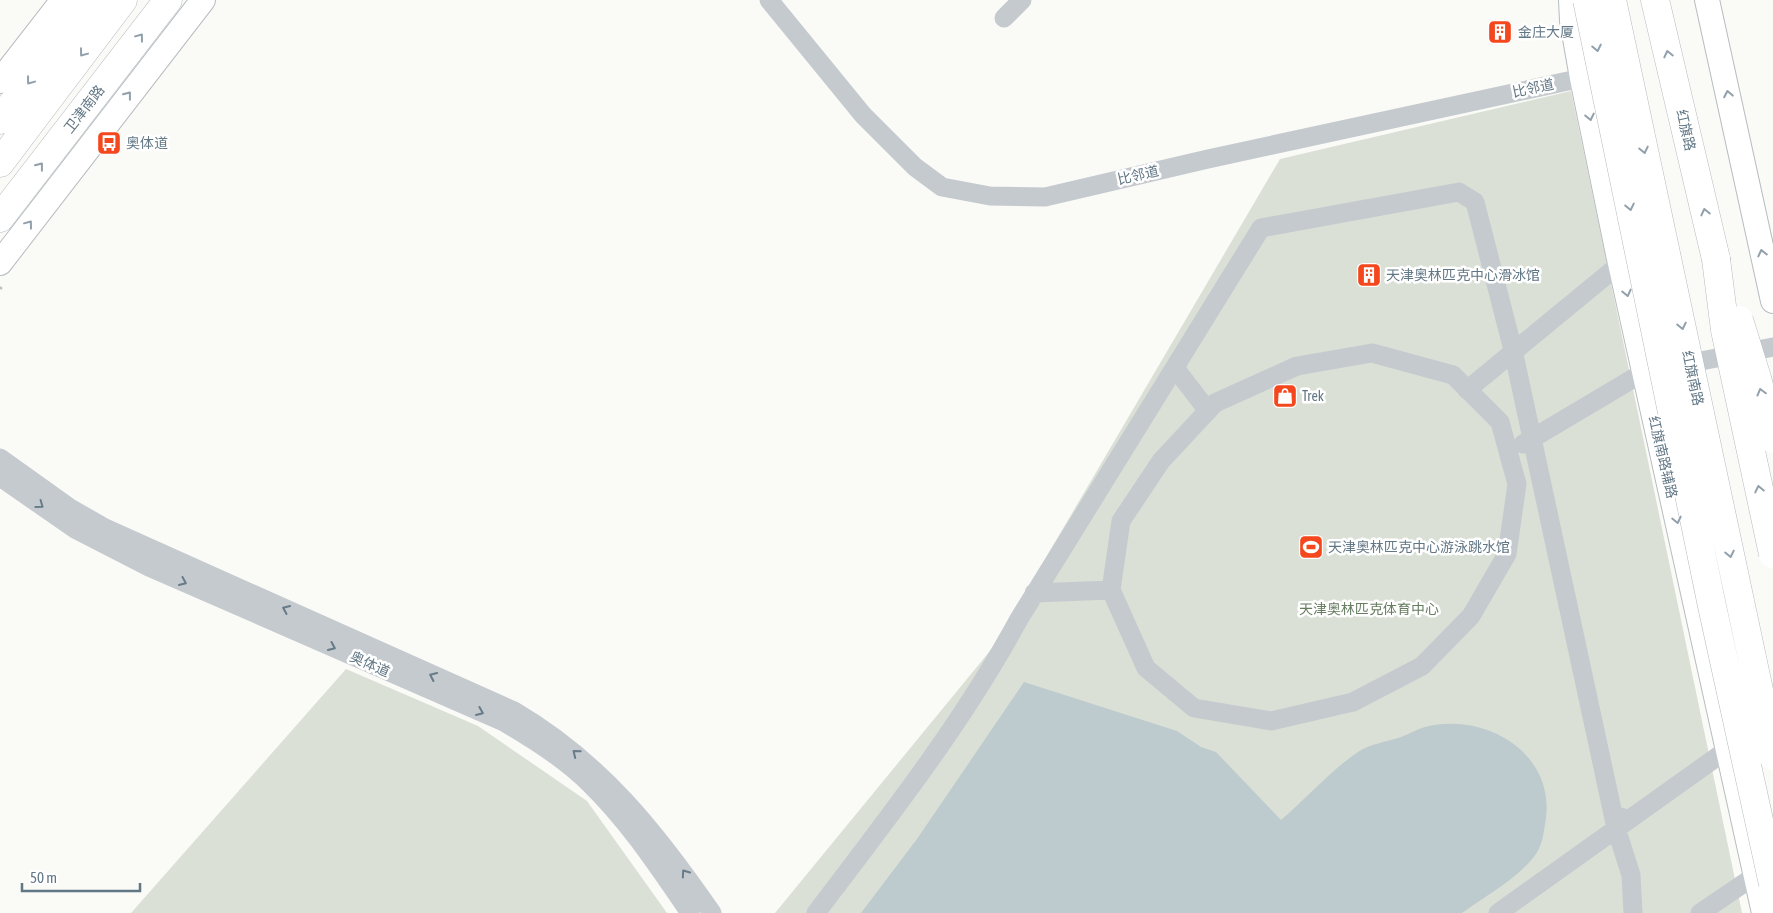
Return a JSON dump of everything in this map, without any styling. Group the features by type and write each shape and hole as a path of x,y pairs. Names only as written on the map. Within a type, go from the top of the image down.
{"highway":[{"path":"0,120 91,0"},
{"path":"0,163 123,0"},
{"name":"卫津南路","path":"0,218 168,0"},
{"path":"1587,0 1712,606 1764,879"},
{"name":"红旗南路","path":"1612,0 1773,756"},
{"name":"红旗路","path":"1655,0 1716,259"},
{"path":"1716,259 1757,378 1773,439"},
{"path":"1716,259 1725,330 1773,554"},
{"path":"1649,298 1665,339 1690,429 1714,483"}],"main road":[{"path":"0,81 63,0"},
{"path":"2,274 203,0"},
{"name":"红旗南路辅路","path":"1571,0 1572,22 1582,78 1620,264 1726,738 1764,879 1764,913"},
{"path":"1706,0 1773,300"}],"street":[{"name":"比邻道","path":"769,0 863,115 915,167 942,186 990,196 1045,197 1208,159 1582,78"},
{"path":"1004,18 1022,0"},
{"path":"816,913 923,771 997,659 1034,593 1261,228 1459,192 1475,202 1513,350 1620,820 1631,875 1633,913"},
{"path":"1467,390 1513,350 1620,264"},
{"path":"1508,451 1533,440 1644,372 1773,347"},
{"path":"1372,353 1453,375 1500,422 1517,484 1507,554 1471,616 1422,666 1353,702 1271,721 1194,708 1146,668 1111,590 1121,521 1161,461 1208,411 1215,403 1297,366 1372,353"},
{"path":"1175,368 1208,411"},
{"path":"0,458 63,503 105,528 514,712 540,727 580,756 620,797 675,859 712,913"},
{"name":"奥体道","path":"0,477 75,529 149,567 504,722 532,738 560,758 603,798 628,827 690,913"},
{"path":"1034,593 1111,590"},
{"path":"1715,690 1773,677"},
{"path":"1498,913 1726,738 1773,716"},
{"path":"1700,913 1764,879"}],"path":[{"path":"0,289 2,274"}],"green space":[{"name":"天津奥林匹克体育中心","path":"1571,91 1742,913 775,913 994,646 1280,159"},
{"path":"346,669 478,726 587,801 667,913 131,913"}],"shaded area":[{"path":"1024,682 1177,731 1201,747 1216,752 1281,820 1338,767 1367,747 1401,737 1425,727 1448,724 1470,726 1492,732 1511,742 1527,756 1539,774 1546,795 1546,818 1542,841 1536,854 1521,871 1462,913 861,913 917,839"}],"place":[{"name":"金庄大厦","path":"1500,32"},
{"name":"奥体道","path":"109,143"},
{"name":"天津奥林匹克中心滑冰馆","path":"1369,275"},
{"name":"Trek","path":"1285,396"},
{"name":"天津奥林匹克中心游泳跳水馆","path":"1311,547"}]}
